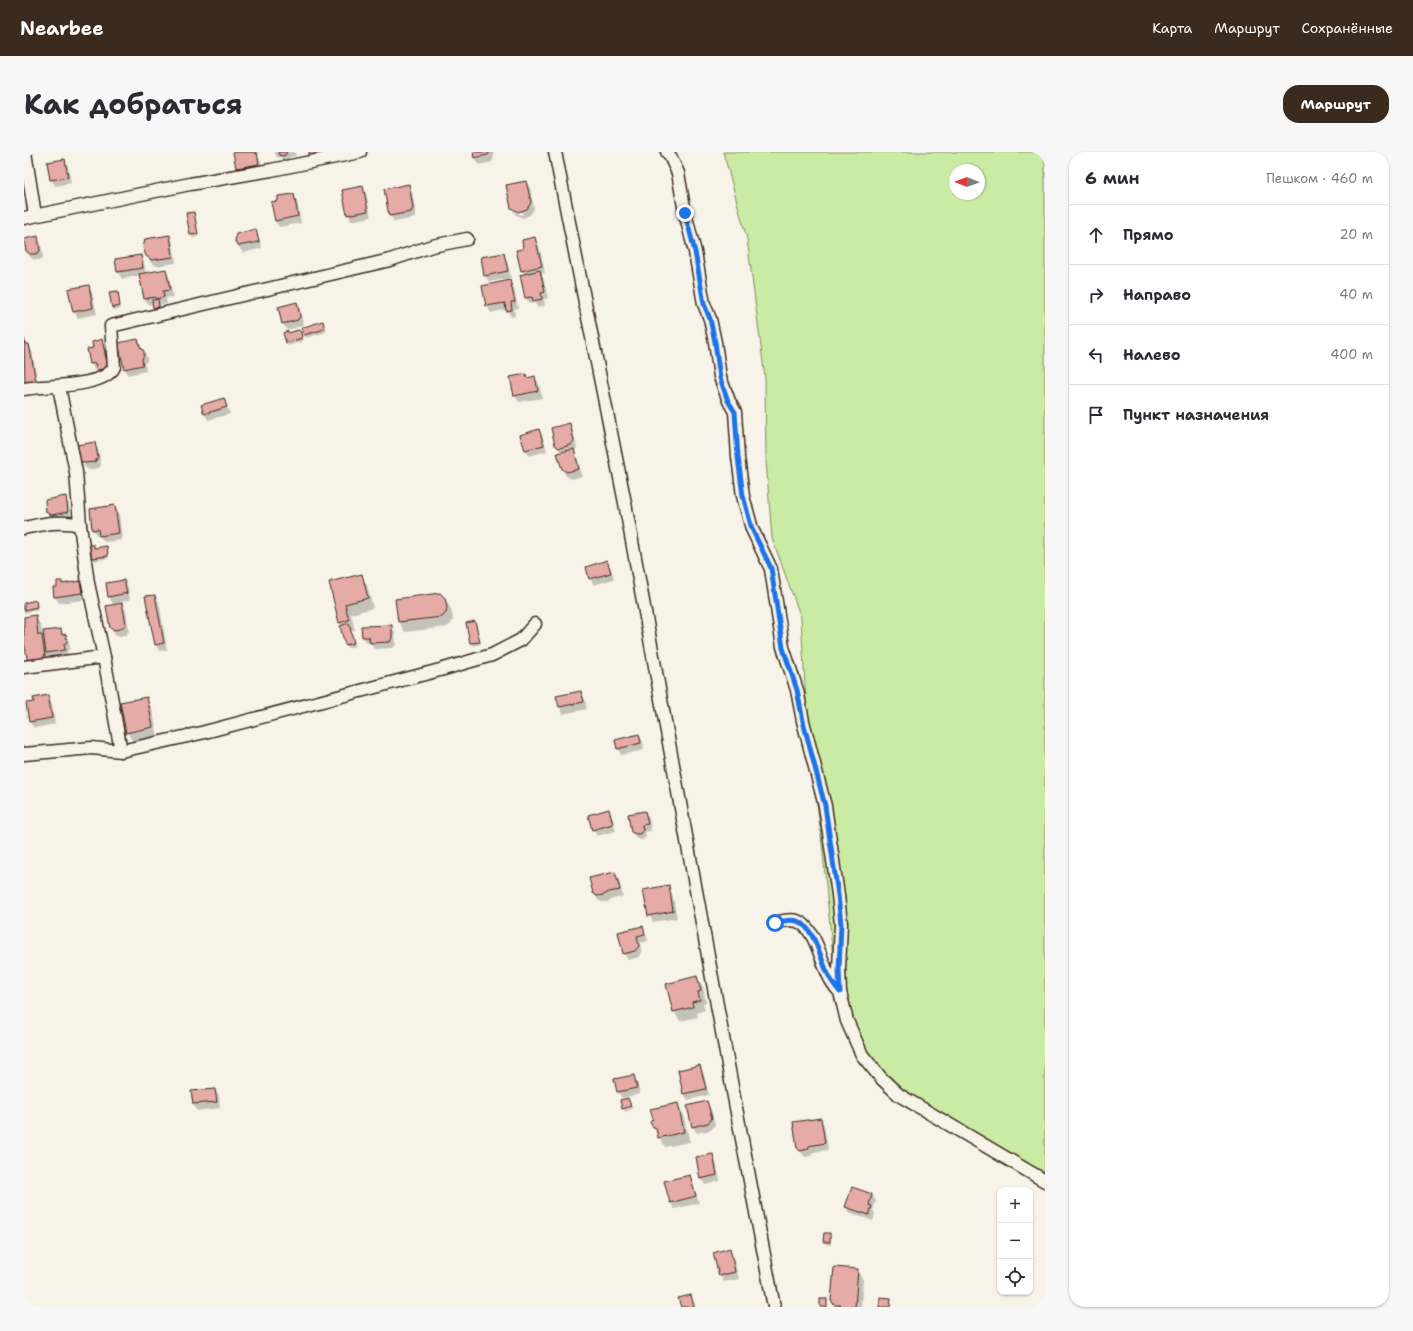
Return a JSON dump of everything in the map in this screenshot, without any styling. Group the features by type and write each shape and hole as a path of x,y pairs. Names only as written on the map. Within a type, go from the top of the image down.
{"street":[{"path":"25,152 30,217 182,185 271,170 360,152"},
{"path":"555,152 626,511 734,1100 774,1307"},
{"path":"667,152 678,173 685,213 695,252 704,304 710,319 715,342 720,378 728,401 735,412 738,457 743,496 752,529 771,568 783,648 797,690 803,721 825,806 840,917 840,992 847,1021 862,1055 881,1078 899,1095 1045,1181"},
{"path":"24,389 59,387 107,376 112,372 114,367 111,326 382,262 432,246 467,239"},
{"path":"59,387 76,472 80,525 88,583 122,751"},
{"path":"24,528 48,523 68,522 80,525"},
{"path":"24,754 92,748 122,751 208,731 492,655 521,640 535,624"},
{"path":"24,667 104,657"},
{"path":"775,923 798,921 806,927 822,957 827,972 840,992"}],"green space":[{"path":"723,152 1045,152 1045,1184 904,1098 871,1063 842,1010 833,959 823,853 807,719 801,618 772,538 766,461 765,378 747,239"}],"building":[{"path":"233,152 255,152 256,154 257,153 259,164 236,168"},
{"path":"278,152 287,153 282,156 279,155"},
{"path":"309,152 329,152 309,156"},
{"path":"473,152 490,152 488,155 474,158"},
{"path":"65,159 68,177 50,180 47,162"},
{"path":"526,181 531,202 527,209 518,212 511,208 506,185"},
{"path":"409,184 413,208 411,212 389,216 384,189"},
{"path":"363,186 368,211 347,215 342,190"},
{"path":"294,194 298,216 275,221 271,202 278,201 278,196"},
{"path":"194,212 198,234 190,235 186,213"},
{"path":"256,229 259,242 238,246 235,242 236,234"},
{"path":"170,235 173,257 152,260 146,256 143,248 145,239"},
{"path":"38,236 40,251 36,254 30,254 26,251 24,239"},
{"path":"535,237 542,266 521,271 516,250 523,249 522,240"},
{"path":"504,253 508,271 484,276 481,257"},
{"path":"141,255 143,268 117,272 115,259"},
{"path":"166,269 170,290 163,291 164,297 144,299 139,274"},
{"path":"540,270 545,292 541,293 542,299 533,301 532,297 525,298 520,275"},
{"path":"510,280 515,302 511,302 512,310 506,311 505,303 486,306 482,286"},
{"path":"89,285 93,308 73,312 68,289"},
{"path":"118,291 120,306 112,308 109,292"},
{"path":"158,299 159,307 153,308 152,300"},
{"path":"297,302 300,316 298,320 282,324 278,307"},
{"path":"323,321 325,329 304,335 301,328"},
{"path":"298,330 301,332 302,338 286,343 283,333"},
{"path":"24,338 25,344 29,344 36,382 25,384"},
{"path":"102,339 108,368 97,370 95,363 90,364 87,349 93,348 92,342"},
{"path":"138,339 140,347 144,351 142,359 143,365 124,369 118,343"},
{"path":"526,374 527,378 535,376 538,391 514,396 510,377"},
{"path":"224,398 227,407 204,414 201,405"},
{"path":"570,423 574,441 571,445 559,448 555,445 551,428"},
{"path":"539,429 544,445 525,450 520,435"},
{"path":"95,442 98,457 95,462 85,463 80,461 77,445"},
{"path":"574,449 579,469 567,472 562,469 557,453"},
{"path":"66,496 68,512 51,515 46,512 45,500"},
{"path":"115,505 119,533 99,536 98,529 92,530 90,509"},
{"path":"89,545 94,545 94,548 107,546 108,556 92,558"},
{"path":"607,560 611,573 589,579 586,567"},
{"path":"362,574 368,598 345,604 349,620 339,623 329,582"},
{"path":"124,580 127,593 108,597 106,583"},
{"path":"57,581 62,581 62,584 80,581 82,593 54,597 53,587 57,587"},
{"path":"440,593 445,598 447,608 446,613 442,617 398,622 395,599"},
{"path":"155,595 164,643 155,645 145,596"},
{"path":"36,600 37,607 24,610 24,603"},
{"path":"122,603 126,624 122,628 115,630 110,628 106,606"},
{"path":"36,615 38,635 42,635 45,657 43,660 29,662 24,642 24,617"},
{"path":"475,621 480,642 470,643 466,623"},
{"path":"349,623 354,643 345,645 340,626"},
{"path":"392,625 392,637 390,642 370,643 369,637 362,637 361,626"},
{"path":"61,629 62,635 66,634 67,642 64,644 65,650 46,653 43,631"},
{"path":"581,691 584,702 559,707 556,696"},
{"path":"48,695 52,718 29,722 26,703 34,702 33,698"},
{"path":"147,697 153,727 126,733 120,702"},
{"path":"639,734 641,743 617,749 615,740"},
{"path":"609,809 613,824 592,830 588,815"},
{"path":"645,811 648,824 642,825 643,830 640,834 631,832 628,814"},
{"path":"615,872 620,890 597,896 593,893 589,878"},
{"path":"669,885 673,911 648,916 643,890"},
{"path":"643,926 645,934 637,936 639,946 635,951 623,954 618,932"},
{"path":"697,976 701,991 698,992 700,1000 692,1002 693,1007 673,1012 666,984"},
{"path":"700,1065 706,1089 683,1094 678,1070"},
{"path":"634,1075 637,1088 617,1092 614,1079"},
{"path":"215,1089 217,1102 193,1104 191,1091"},
{"path":"628,1098 631,1106 622,1109 620,1100"},
{"path":"707,1101 712,1118 708,1123 692,1127 687,1106"},
{"path":"678,1103 684,1132 658,1138 656,1128 652,1126 650,1122 653,1119 650,1109"},
{"path":"821,1118 825,1143 809,1146 808,1149 800,1151 797,1148 793,1122"},
{"path":"713,1154 717,1175 700,1179 696,1157"},
{"path":"690,1175 696,1196 670,1203 664,1181"},
{"path":"852,1187 872,1194 869,1205 872,1206 869,1215 845,1207"},
{"path":"824,1233 830,1233 830,1242 823,1242"},
{"path":"730,1248 735,1272 719,1276 713,1253"},
{"path":"834,1267 858,1269 855,1307 841,1307 841,1305 834,1305 831,1300"},
{"path":"691,1295 694,1307 681,1307 678,1298"},
{"path":"880,1297 891,1298 890,1307 879,1307"},
{"path":"820,1299 827,1299 827,1307 820,1307"}],"route":[{"path":"685,213 695,252 704,304 710,319 715,342 720,378 728,401 735,412 738,457 743,496 752,529 771,568 783,648 797,690 803,721 816,766 825,806 841,924 839,969 840,992 827,972 822,957 806,927 798,921 775,923"}]}
